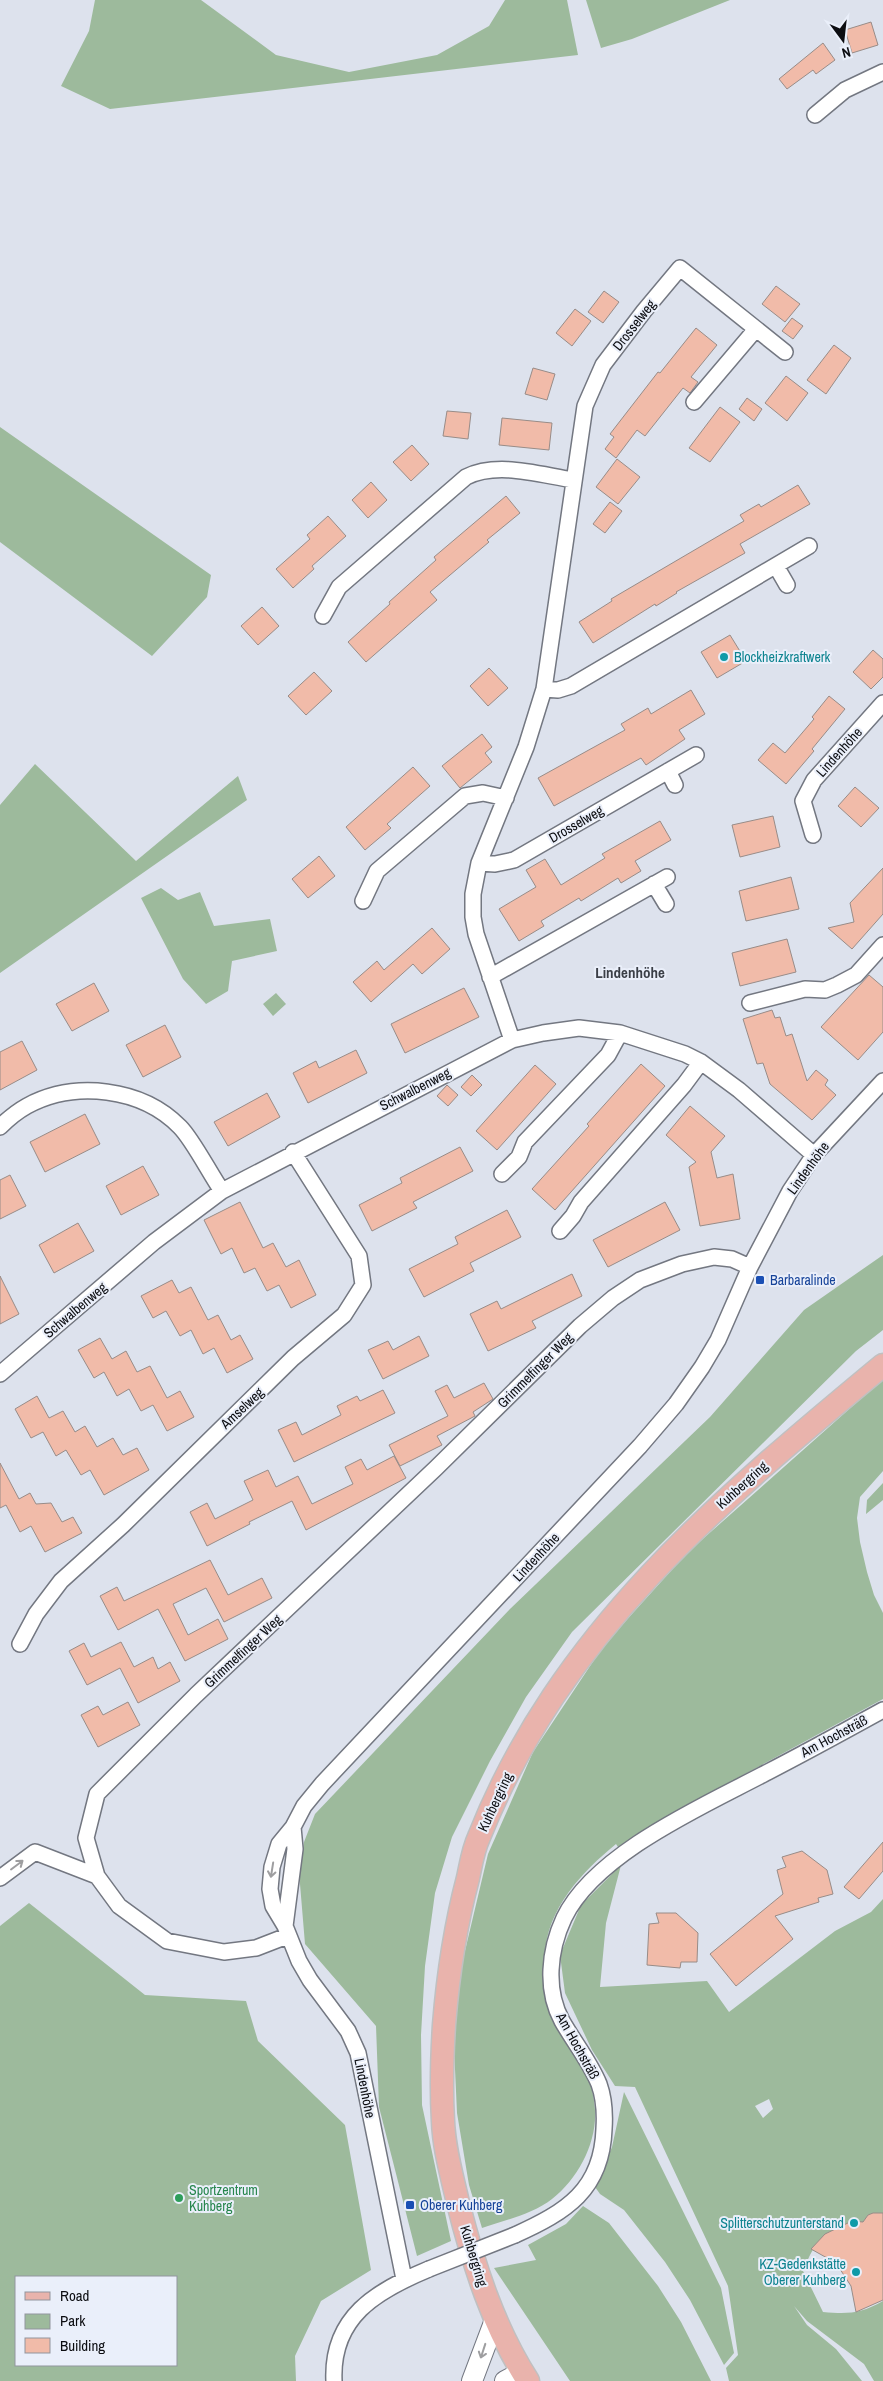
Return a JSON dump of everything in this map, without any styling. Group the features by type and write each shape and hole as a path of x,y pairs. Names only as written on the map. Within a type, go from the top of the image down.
{"main road":[{"name":"Kuhbergring","path":"518,2378 471,2253 450,2167 443,2124 441,2061 450,1962 460,1906 478,1840 513,1762 554,1694 606,1624 699,1523 883,1365"}],"street":[{"path":"814,115 845,90 883,72"},
{"name":"Drosselweg","path":"512,1040 490,977 473,917 473,894 479,863 526,747 544,689 586,406 603,365 680,268 785,352"},
{"path":"694,402 756,329"},
{"path":"323,616 339,587 466,477 493,469 574,480"},
{"path":"544,689 558,690 571,686 809,546"},
{"path":"776,566 787,585"},
{"name":"Lindenhöhe","path":"813,834 803,801 814,780 883,703"},
{"name":"Drosselweg","path":"479,863 495,864 514,860 696,755"},
{"path":"668,771 675,785"},
{"path":"363,901 377,871 465,796 483,793 506,798"},
{"path":"490,977 661,881 666,904"},
{"path":"750,1003 805,989 825,990 837,985 856,975 883,945"},
{"name":"Schwalbenweg","path":"0,1374 154,1242 222,1191 293,1152 512,1040 579,1028 620,1033 685,1054 701,1062 739,1090 814,1155"},
{"path":"502,1174 519,1157 525,1142 608,1056 620,1033"},
{"path":"560,1231 573,1216 581,1202 684,1085 701,1062"},
{"name":"Lindenhöhe","path":"403,2273 358,2053 348,2030 310,1980 273,1906 270,1889 272,1867 279,1844 293,1827 304,1806 322,1784 640,1446 676,1404 718,1340 750,1267 790,1191 814,1155 883,1081"},
{"path":"0,1127 28,1106 57,1095 90,1090 122,1094 155,1107 181,1128 222,1191"},
{"name":"Amselweg","path":"20,1644 36,1614 61,1581 123,1525 293,1358 344,1314 363,1285 359,1256 293,1152"},
{"name":"Grimmelfinger Weg","path":"286,1931 256,1948 224,1952 167,1941 119,1906 97,1876 86,1838 97,1794 196,1695 436,1468 580,1326 613,1298 640,1280 682,1264 714,1257 732,1259 750,1267"},
{"name":"Am Hochsträß","path":"334,2381 337,2344 350,2320 373,2298 403,2273 428,2269 515,2235 556,2216 582,2194 600,2159 605,2115 599,2084 561,2020 551,1988 554,1945 565,1918 581,1892 628,1851 660,1831 883,1710"},
{"path":"0,1878 35,1852 97,1876"},
{"path":"472,2381 495,2320"}],"green space":[{"path":"95,0 201,0 276,55 349,72 437,55 489,26 505,0 567,0 578,55 110,109 61,86 89,31"},
{"path":"586,0 730,0 632,39 601,48"},
{"path":"0,427 211,575 207,597 152,656 0,542"},
{"path":"35,764 136,861 238,776 247,800 0,973 0,805"},
{"path":"161,888 178,900 200,892 214,926 270,919 277,951 232,961 228,991 206,1004 183,979 141,898"},
{"path":"276,993 286,1004 273,1016 263,1004"},
{"path":"883,1255 883,1330 856,1351 572,1632 526,1697 490,1761 452,1837 435,1893 425,1966 421,2035 422,2105 451,2241 417,2256 379,2107 376,2026 305,1944 299,1872 304,1842 315,1814 510,1609 710,1417 804,1310"},
{"path":"883,1379 883,1471 860,1497 857,1518 867,1572 874,1595 883,1613 883,1699 664,1818 618,1847 616,1844 591,1866 568,1892 552,1922 545,1956 550,1975 588,2073 595,2110 593,2135 578,2171 552,2199 528,2213 482,2228 469,2185 457,2113 454,2047 455,1993 488,1854 533,1752 604,1645 687,1553"},
{"path":"883,1483 883,1500 866,1514 867,1500"},
{"path":"621,1865 606,1923 600,1987 707,1981 729,2012 835,1931 871,1912 883,1899 883,2215 880,2213 868,2215 862,2226 839,2229 824,2236 812,2250 803,2271 823,2312 860,2311 883,2301 883,2381 874,2381 864,2364 807,2321 794,2306 807,2325 836,2349 862,2381 729,2381 726,2368 738,2355 728,2286 635,2087 615,2086 592,2050 565,1993 560,1955 581,1905","holes":["769,2099 773,2109 763,2118 755,2106"]},
{"name":"Sportzentrum Kuhberg","path":"29,1903 145,1995 246,2001 258,2041 345,2125 371,2270 321,2301 295,2356 296,2381 0,2381 0,1926"},
{"path":"624,2092 721,2288 734,2353 724,2365 690,2300 665,2262 624,2210 600,2194 595,2187 612,2147"},
{"path":"583,2206 609,2223 658,2286 681,2322 711,2381 570,2381 494,2268 536,2260 528,2245 566,2224"}],"building":[{"path":"871,22 878,45 852,53 845,30"},
{"path":"823,43 835,60 816,74 813,70 787,89 779,79"},
{"path":"776,286 800,304 785,322 762,304"},
{"path":"604,291 619,302 603,323 588,312"},
{"path":"575,309 591,321 572,346 556,333"},
{"path":"792,318 803,326 793,339 782,331"},
{"path":"696,328 717,345 691,377 698,382 690,393 683,388 645,436 637,430 616,458 605,449 614,437 610,434 658,372 660,373"},
{"path":"834,345 851,358 826,394 807,380"},
{"path":"533,368 555,374 547,400 525,394"},
{"path":"786,376 808,393 787,421 765,403"},
{"path":"747,398 762,409 754,421 739,409"},
{"path":"720,407 740,422 710,462 689,448"},
{"path":"447,411 471,413 468,439 443,436"},
{"path":"502,418 552,423 549,450 499,445"},
{"path":"412,445 429,464 411,481 393,462"},
{"path":"617,459 640,477 618,504 596,487"},
{"path":"371,482 387,500 368,518 352,500"},
{"path":"798,485 810,504 740,544 745,553 676,592 656,606 655,604 593,643 579,622 612,601 611,599 744,521 740,515 759,504 761,507"},
{"path":"506,496 520,513 430,592 437,600 366,662 348,642 436,560 434,557"},
{"path":"610,502 622,511 605,533 593,524"},
{"path":"328,516 346,536 312,566 314,569 293,588 276,569 310,539 307,535"},
{"path":"262,607 279,626 258,645 241,626"},
{"name":"Blockheizkraftwerk","path":"730,635 746,661 717,678 701,652"},
{"path":"873,650 883,659 883,677 871,689 853,672"},
{"path":"489,668 508,688 488,706 470,686"},
{"path":"314,672 332,691 306,715 288,696"},
{"path":"691,690 705,714 679,730 685,739 646,765 641,758 554,806 538,778 625,730 621,724 648,708 651,714"},
{"path":"829,696 845,709 812,749 814,751 786,784 758,760 773,743 785,753 814,719 812,717"},
{"path":"482,734 492,747 485,753 492,762 460,788 442,766"},
{"path":"413,767 430,786 387,824 391,828 365,850 346,827"},
{"path":"855,787 879,808 861,827 838,806"},
{"path":"773,816 780,847 740,857 732,825"},
{"path":"660,821 671,840 635,861 641,871 621,883 618,878 581,901 579,898 541,921 544,926 519,941 499,909 536,887 526,870 545,859 561,885 605,858 602,854"},
{"path":"319,856 335,876 308,898 292,879"},
{"path":"883,868 883,914 852,949 828,928 854,922 850,903"},
{"path":"791,877 799,909 746,921 739,891"},
{"path":"432,928 450,949 422,974 413,964 371,1002 353,982 377,961 384,970"},
{"path":"787,939 796,972 740,986 732,953"},
{"path":"869,975 883,987 883,1032 858,1060 821,1027"},
{"path":"94,983 109,1011 72,1031 56,1004"},
{"path":"464,988 479,1017 405,1053 391,1024"},
{"path":"772,1010 775,1018 780,1017 786,1036 792,1034 807,1081 816,1070 828,1080 825,1085 836,1095 812,1120 770,1084 763,1063 757,1064 743,1019"},
{"path":"165,1025 181,1057 143,1077 126,1045"},
{"path":"22,1041 37,1070 0,1090 0,1052"},
{"path":"356,1050 367,1073 308,1103 293,1073 316,1061 319,1068"},
{"path":"641,1064 665,1086 555,1210 532,1189 589,1126 587,1124"},
{"path":"535,1065 556,1084 497,1150 476,1131"},
{"path":"472,1075 482,1085 471,1096 461,1087"},
{"path":"447,1085 458,1095 448,1106 437,1096"},
{"path":"267,1093 280,1117 228,1146 214,1122"},
{"path":"690,1106 725,1136 711,1152 717,1178 733,1174 740,1219 700,1226 689,1167 696,1162 666,1135"},
{"path":"85,1114 100,1144 45,1172 30,1142"},
{"path":"460,1147 473,1171 413,1202 417,1208 372,1231 359,1205 402,1183 400,1178"},
{"path":"143,1166 159,1195 121,1215 106,1186"},
{"path":"10,1175 26,1206 0,1219 0,1180"},
{"path":"240,1202 263,1248 273,1243 286,1267 299,1260 316,1295 291,1308 279,1285 267,1291 255,1268 244,1273 232,1248 221,1254 204,1220"},
{"path":"665,1202 680,1230 608,1267 593,1240"},
{"path":"507,1210 521,1237 470,1263 474,1271 424,1297 409,1269 458,1244 455,1237"},
{"path":"78,1223 94,1251 54,1273 39,1245"},
{"path":"572,1274 582,1296 532,1321 536,1328 488,1351 470,1314 497,1301 501,1309"},
{"path":"0,1276 19,1314 0,1324"},
{"path":"172,1280 179,1293 191,1287 208,1320 218,1315 231,1340 240,1335 253,1359 227,1373 214,1348 203,1354 191,1330 180,1336 166,1311 153,1318 141,1296"},
{"path":"419,1336 429,1356 383,1379 368,1350 388,1341 393,1350"},
{"path":"100,1338 112,1359 126,1351 137,1372 150,1366 167,1398 180,1391 194,1417 167,1431 153,1405 141,1411 129,1389 117,1396 104,1372 94,1378 78,1350"},
{"path":"484,1383 493,1399 473,1412 475,1416 437,1436 442,1445 400,1466 389,1445 448,1416 435,1391 447,1385 454,1398"},
{"path":"383,1390 395,1413 294,1462 278,1430 296,1422 302,1435 341,1415 337,1406 357,1396 360,1401"},
{"path":"37,1396 49,1418 63,1411 75,1432 85,1426 97,1447 113,1438 123,1455 137,1448 149,1470 104,1495 90,1470 81,1475 66,1450 56,1456 43,1432 31,1438 15,1409"},
{"path":"394,1456 406,1478 306,1530 292,1501 249,1522 250,1524 207,1546 190,1512 207,1503 215,1519 253,1500 244,1481 268,1470 276,1487 298,1476 312,1504 353,1484 345,1467 361,1459 367,1470"},
{"path":"0,1463 19,1499 30,1493 36,1504 51,1503 62,1522 73,1517 82,1533 45,1552 31,1526 20,1532 6,1505 0,1508"},
{"path":"210,1560 228,1595 262,1578 272,1598 224,1622 206,1588 173,1604 188,1635 218,1619 228,1639 185,1661 158,1609 118,1630 100,1596 117,1587 124,1601"},
{"path":"121,1642 134,1667 153,1657 158,1669 170,1662 180,1681 138,1703 120,1668 87,1685 69,1651 84,1643 91,1657"},
{"path":"128,1702 140,1725 98,1747 81,1715 98,1706 103,1715"},
{"path":"883,1842 883,1871 859,1899 844,1887"},
{"path":"802,1851 827,1870 833,1894 818,1898 819,1902 775,1916 793,1939 736,1986 710,1954 783,1894 777,1870 786,1867 782,1857"},
{"path":"656,1913 676,1913 698,1933 697,1962 681,1962 680,1968 647,1965 649,1924 659,1923"},
{"path":"883,2213 883,2300 856,2312 851,2286 836,2263 811,2249 825,2234 852,2221 863,2222 868,2215"}],"place":[{"name":"Blockheizkraftwerk","path":"724,657"},
{"name":"Barbaralinde","path":"760,1280"},
{"name":"Sportzentrum Kuhberg","path":"179,2198"},
{"name":"Oberer Kuhberg","path":"410,2205"},
{"name":"Splitterschutzunterstand","path":"854,2223"},
{"name":"KZ-Gedenkstätte Oberer Kuhberg","path":"856,2272"}],"district":[{"name":"Lindenhöhe","path":"630,973"}]}
